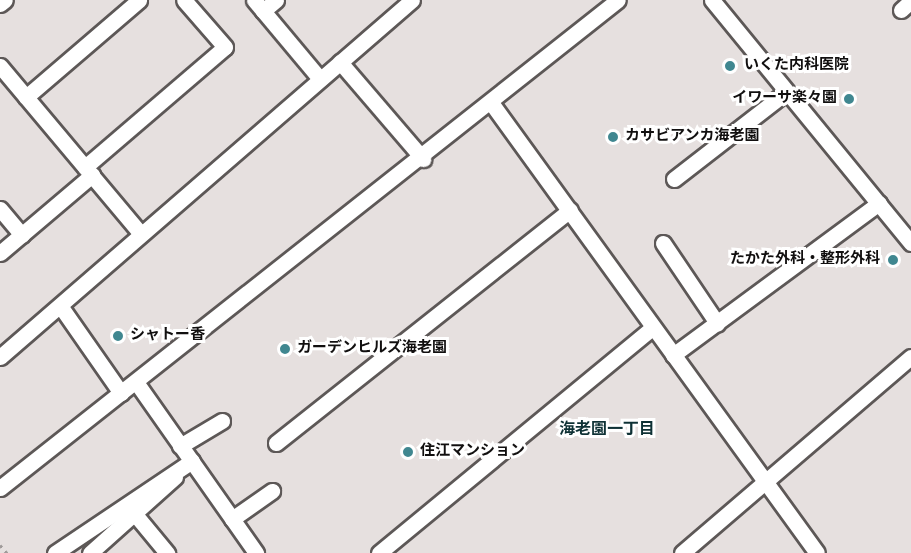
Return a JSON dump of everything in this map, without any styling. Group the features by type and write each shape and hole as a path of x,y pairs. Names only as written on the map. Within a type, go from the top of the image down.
{"street":[{"path":"0,4 5,0"},
{"path":"26,97 139,0"},
{"path":"0,253 225,47 184,0"},
{"path":"276,0 259,6 320,79"},
{"path":"0,357 61,307 141,234 412,0"},
{"path":"0,488 423,159 618,0"},
{"path":"712,0 911,243"},
{"path":"340,62 423,159"},
{"path":"0,66 141,234"},
{"path":"674,179 786,92"},
{"path":"492,104 817,553"},
{"path":"673,355 879,203"},
{"path":"0,209 21,235"},
{"path":"276,443 570,210"},
{"path":"663,243 717,323"},
{"path":"61,307 121,393"},
{"path":"379,553 653,327"},
{"path":"682,553 911,357"},
{"path":"136,382 256,553"},
{"path":"180,446 222,421"},
{"path":"55,553 130,509 192,461"},
{"path":"232,519 272,491"},
{"path":"90,553 130,509"},
{"path":"130,509 167,553"}],"path":[{"path":"0,544 7,553"}],"place":[{"name":"いくた内科医院","path":"730,66"},
{"name":"イワーサ楽々園","path":"849,99"},
{"name":"カサビアンカ海老園","path":"613,137"},
{"name":"たかた外科・整形外科","path":"893,260"},
{"name":"シャトー香","path":"118,336"},
{"name":"ガーデンヒルズ海老園","path":"285,349"},
{"name":"住江マンション","path":"408,452"}],"district":[{"name":"海老園一丁目","path":"607,430"}]}
